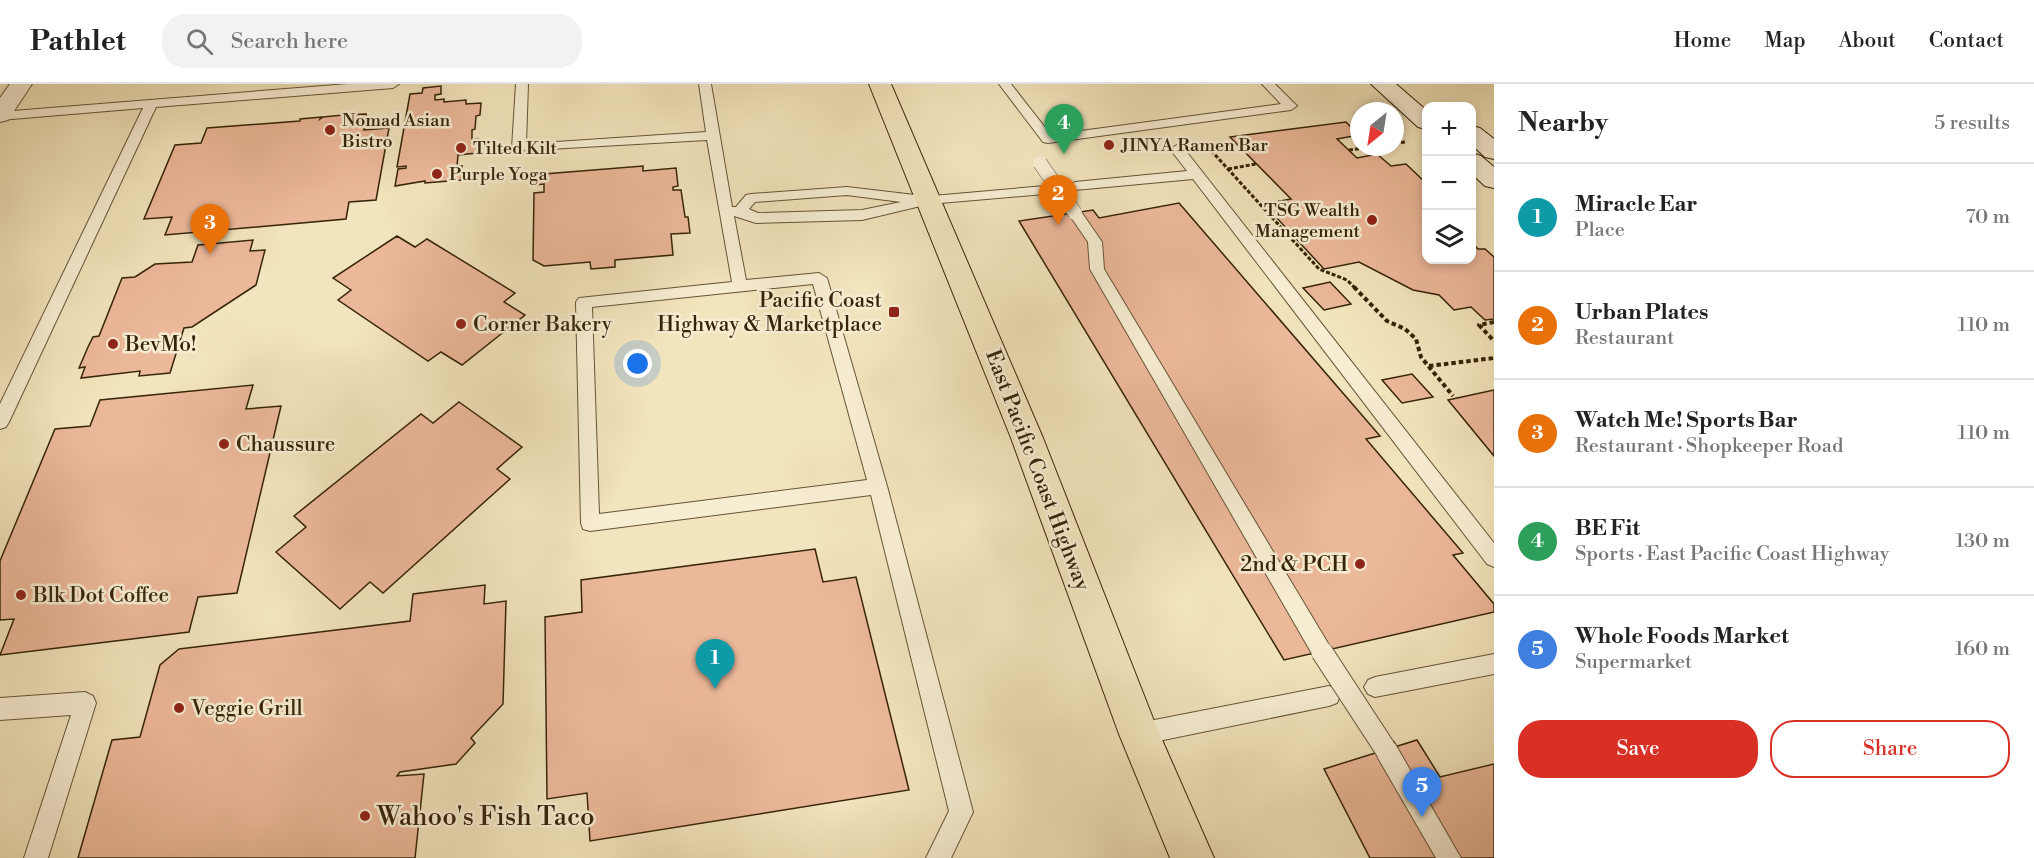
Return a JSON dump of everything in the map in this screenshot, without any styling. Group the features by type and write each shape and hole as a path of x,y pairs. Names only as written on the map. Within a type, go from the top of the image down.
{"highway":[{"name":"East Pacific Coast Highway","path":"880,84 1027,438 1139,734 1192,858"}],"main road":[{"path":"0,116 21,84"},
{"path":"1383,84 1422,118"},
{"path":"1414,84 1435,102"},
{"path":"1476,136 1494,152"},
{"path":"1476,164 1494,180"}],"lane":[{"path":"0,116 151,104 286,88 393,84"},
{"path":"522,84 519,148 712,136"},
{"path":"705,84 712,136 734,211 741,286"},
{"path":"1005,84 1047,139 1292,106 1268,84"},
{"path":"0,422 151,104"},
{"path":"1177,149 1494,558"},
{"path":"1040,163 1095,242 1097,269 1323,652 1386,750 1449,858"},
{"path":"1075,186 1195,175"},
{"path":"734,211 756,218 862,215 930,200 1045,190"},
{"path":"734,211 751,198 847,191 930,200"},
{"path":"878,486 590,523 584,303 819,278 878,486 961,812 938,858"},
{"path":"1375,687 1494,664"},
{"path":"1139,734 1329,696"},
{"path":"0,709 85,704 36,858"}],"path":[{"path":"1203,141 1319,269 1347,280 1387,321 1405,329 1416,339 1421,357 1453,396"},
{"path":"1228,169 1256,164"},
{"path":"1494,322 1479,325 1494,341"},
{"path":"1429,366 1494,358"}],"building":[{"path":"441,86 441,94 435,95 435,100 444,99 444,102 466,100 466,104 481,103 480,115 476,116 475,129 472,130 472,140 478,139 477,153 458,155 457,167 462,166 461,180 425,183 425,181 395,186 398,169 406,168 406,166 397,167 410,94 422,93 423,88"},
{"path":"366,114 367,117 372,117 371,123 366,124 364,130 389,128 376,200 349,202 346,219 165,235 172,217 144,219 175,145 201,143 207,128 300,121 300,119 321,117 320,119 343,115 343,118 345,115"},
{"path":"1346,122 1350,126 1350,137 1337,139 1350,151 1350,156 1357,158 1379,156 1391,166 1406,164 1422,179 1422,264 1476,264 1476,247 1485,249 1494,257 1494,319 1485,320 1471,307 1454,310 1439,295 1413,290 1359,262 1324,269 1264,204 1291,199 1230,137"},
{"path":"643,166 643,171 676,168 678,186 673,187 673,190 681,190 690,233 671,234 673,255 615,260 615,267 591,269 590,262 544,266 533,260 534,193 544,192 544,184 535,185 536,177 545,176 544,174"},
{"path":"1179,203 1380,436 1366,439 1463,553 1453,555 1494,604 1494,612 1284,660 1019,221 1093,210 1099,218"},
{"path":"397,236 415,247 427,239 515,293 504,302 525,315 462,365 441,352 428,361 338,300 351,290 333,278"},
{"path":"253,240 250,251 265,250 256,285 192,327 184,328 170,373 139,376 140,371 81,378 85,367 79,368 93,337 99,336 122,278 135,277 155,264 192,262 198,245"},
{"path":"1330,282 1351,304 1324,310 1303,288"},
{"path":"1412,374 1433,397 1402,403 1382,380"},
{"path":"253,385 246,409 281,406 237,593 198,597 189,632 0,655 14,619 0,620 0,561 55,429 90,426 100,400"},
{"path":"1494,390 1494,456 1448,400"},
{"path":"459,402 522,447 497,469 510,479 383,593 370,582 340,609 276,552 306,527 294,516 421,414 433,423"},
{"path":"815,549 823,582 856,577 909,790 590,841 587,793 547,799 545,617 582,612 581,580"},
{"path":"485,585 484,604 506,601 503,704 471,738 475,743 456,764 400,772 397,776 424,774 415,858 78,858 112,740 140,737 160,665 179,649 410,621 413,594"},
{"path":"1417,740 1440,777 1494,764 1494,858 1370,858 1324,769"}],"place":[{"name":"Nomad Asian Bistro","path":"330,130"},
{"name":"JINYA Ramen Bar","path":"1109,145"},
{"name":"Tilted Kilt","path":"461,148"},
{"name":"BE Fit","path":"1064,154"},
{"name":"Purple Yoga","path":"437,174"},
{"name":"TSG Wealth Management","path":"1372,220"},
{"name":"Urban Plates","path":"1058,225"},
{"name":"Watch Me! Sports Bar","path":"210,254"},
{"name":"Pacific Coast Highway & Marketplace","path":"894,312"},
{"name":"Corner Bakery","path":"461,324"},
{"name":"BevMo!","path":"113,344"},
{"name":"Chaussure","path":"224,444"},
{"name":"2nd & PCH","path":"1360,564"},
{"name":"Blk Dot Coffee","path":"21,595"},
{"name":"Miracle Ear","path":"715,689"},
{"name":"Veggie Grill","path":"179,708"},
{"name":"Wahoo's Fish Taco","path":"365,816"},
{"name":"Whole Foods Market","path":"1422,817"}]}
